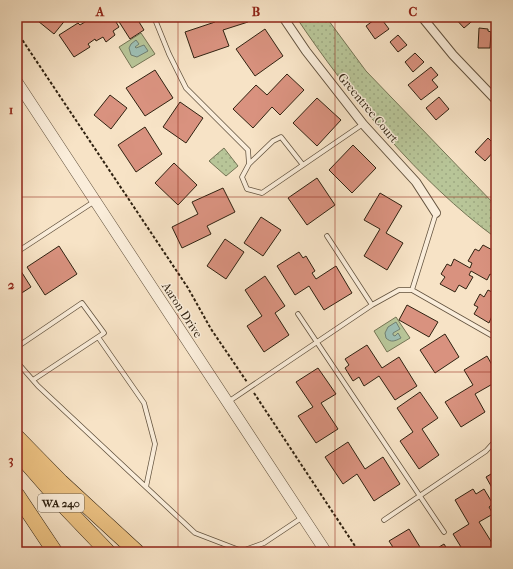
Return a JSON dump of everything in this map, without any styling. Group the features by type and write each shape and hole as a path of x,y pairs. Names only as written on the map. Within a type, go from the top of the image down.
{"highway":[{"path":"17,437 66,487 137,552"},
{"name":"WA 240","path":"17,452 50,491 108,552"},
{"path":"17,495 55,552"}],"street":[{"name":"Greentree Court","path":"283,17 306,51 363,124 416,182 436,213"},
{"path":"422,17 453,54 496,100"},
{"name":"Aaron Drive","path":"17,82 326,552"}],"lane":[{"path":"154,17 169,54 186,88 248,150 249,164"},
{"path":"303,165 281,137 273,141 249,164 242,177 247,189 262,193 303,165 363,124"},
{"path":"17,252 95,201"},
{"path":"412,290 436,213"},
{"path":"327,236 372,305"},
{"path":"227,403 372,305 399,290 412,290 496,338"},
{"path":"17,347 82,303 104,333 33,380"},
{"path":"298,314 444,532"},
{"path":"98,337 144,403 155,444 146,487"},
{"path":"17,362 33,380 195,533 242,552 264,543 303,517"},
{"path":"384,520 486,451 496,440"}],"path":[{"path":"17,32 188,288 211,328 358,552"}],"green space":[{"path":"296,17 326,17 366,71 496,206 496,238 467,216 440,191 387,136 339,77"},
{"path":"141,33 155,54 132,68 119,47"},
{"path":"224,148 238,166 226,176 209,161"},
{"path":"396,317 410,338 387,352 374,331"}],"water":[{"path":"136,40 139,44 135,47 136,48 144,45 148,51 137,57 131,55 129,48"},
{"path":"396,322 400,329 393,333 393,335 395,336 398,333 401,338 395,341 390,341 386,338 385,333 388,327"}],"building":[{"path":"33,17 65,17 67,18 54,34"},
{"path":"93,17 113,17 119,27 113,31 115,35 106,42 103,37 96,41 95,39 88,44 90,47 74,57 59,35 78,23 80,25"},
{"path":"116,17 136,17 144,30 130,39"},
{"path":"213,17 246,17 248,22 223,30 229,46 194,58 185,32 215,22"},
{"path":"353,17 364,17 357,22"},
{"path":"380,17 389,29 375,39 366,26"},
{"path":"454,17 477,17 464,28"},
{"path":"479,28 488,29 488,31 491,32 490,48 478,48"},
{"path":"265,29 283,56 255,76 236,49"},
{"path":"398,35 407,45 398,52 390,42"},
{"path":"415,53 424,62 413,72 405,62"},
{"path":"431,67 438,75 432,80 438,87 421,100 408,85"},
{"path":"155,70 173,98 145,116 126,88"},
{"path":"287,74 304,90 280,115 272,107 253,128 233,109 256,85 267,95"},
{"path":"110,95 127,108 111,129 94,115"},
{"path":"439,97 449,109 436,120 426,108"},
{"path":"317,98 341,120 317,146 293,123"},
{"path":"180,102 203,118 186,143 163,127"},
{"path":"145,127 162,154 136,172 118,145"},
{"path":"488,138 496,146 496,149 485,161 475,152"},
{"path":"353,145 376,168 352,193 329,170"},
{"path":"174,163 197,185 178,205 155,183"},
{"path":"317,178 335,205 307,225 288,198"},
{"path":"223,188 235,212 207,226 211,234 182,248 172,227 198,214 192,202"},
{"path":"380,193 402,206 386,233 403,243 387,270 364,256 380,229 364,220"},
{"path":"261,217 281,230 263,256 244,243"},
{"path":"225,239 244,252 226,279 207,266"},
{"path":"483,245 496,252 495,277 490,274 487,280 471,271 469,275 473,277 466,289 459,285 455,292 440,284 445,277 441,274 447,264 451,266 454,259 470,268 472,263 468,261 475,249 479,251"},
{"path":"59,246 77,274 45,295 27,267"},
{"path":"299,252 303,258 306,256 315,271 312,273 316,279 336,266 352,293 324,310 309,286 295,295 277,266"},
{"path":"19,268 31,287 17,296 17,269"},
{"path":"265,276 285,306 275,313 289,335 264,352 247,326 262,316 245,290"},
{"path":"488,290 496,294 496,318 492,316 489,323 474,314 478,307 474,305 480,294 484,297"},
{"path":"407,305 438,322 429,337 399,320"},
{"path":"445,334 459,357 435,373 420,350"},
{"path":"367,345 382,368 399,357 417,386 395,400 379,376 364,386 359,377 353,381 345,368 349,365 345,359"},
{"path":"487,356 496,372 496,382 475,394 485,412 461,427 445,402 473,385 464,370"},
{"path":"318,368 336,394 321,403 338,429 316,443 298,416 313,407 296,382"},
{"path":"420,392 438,418 422,429 439,455 419,469 400,441 413,432 397,408"},
{"path":"348,442 365,469 383,457 400,484 374,501 357,474 343,484 325,457"},
{"path":"496,471 496,495 486,477"},
{"path":"473,489 476,494 484,489 493,504 489,507 493,514 479,522 494,546 485,552 464,552 453,534 469,524 455,500"},
{"path":"409,529 423,552 396,552 389,541"},
{"path":"444,544 449,552 431,552"}]}
